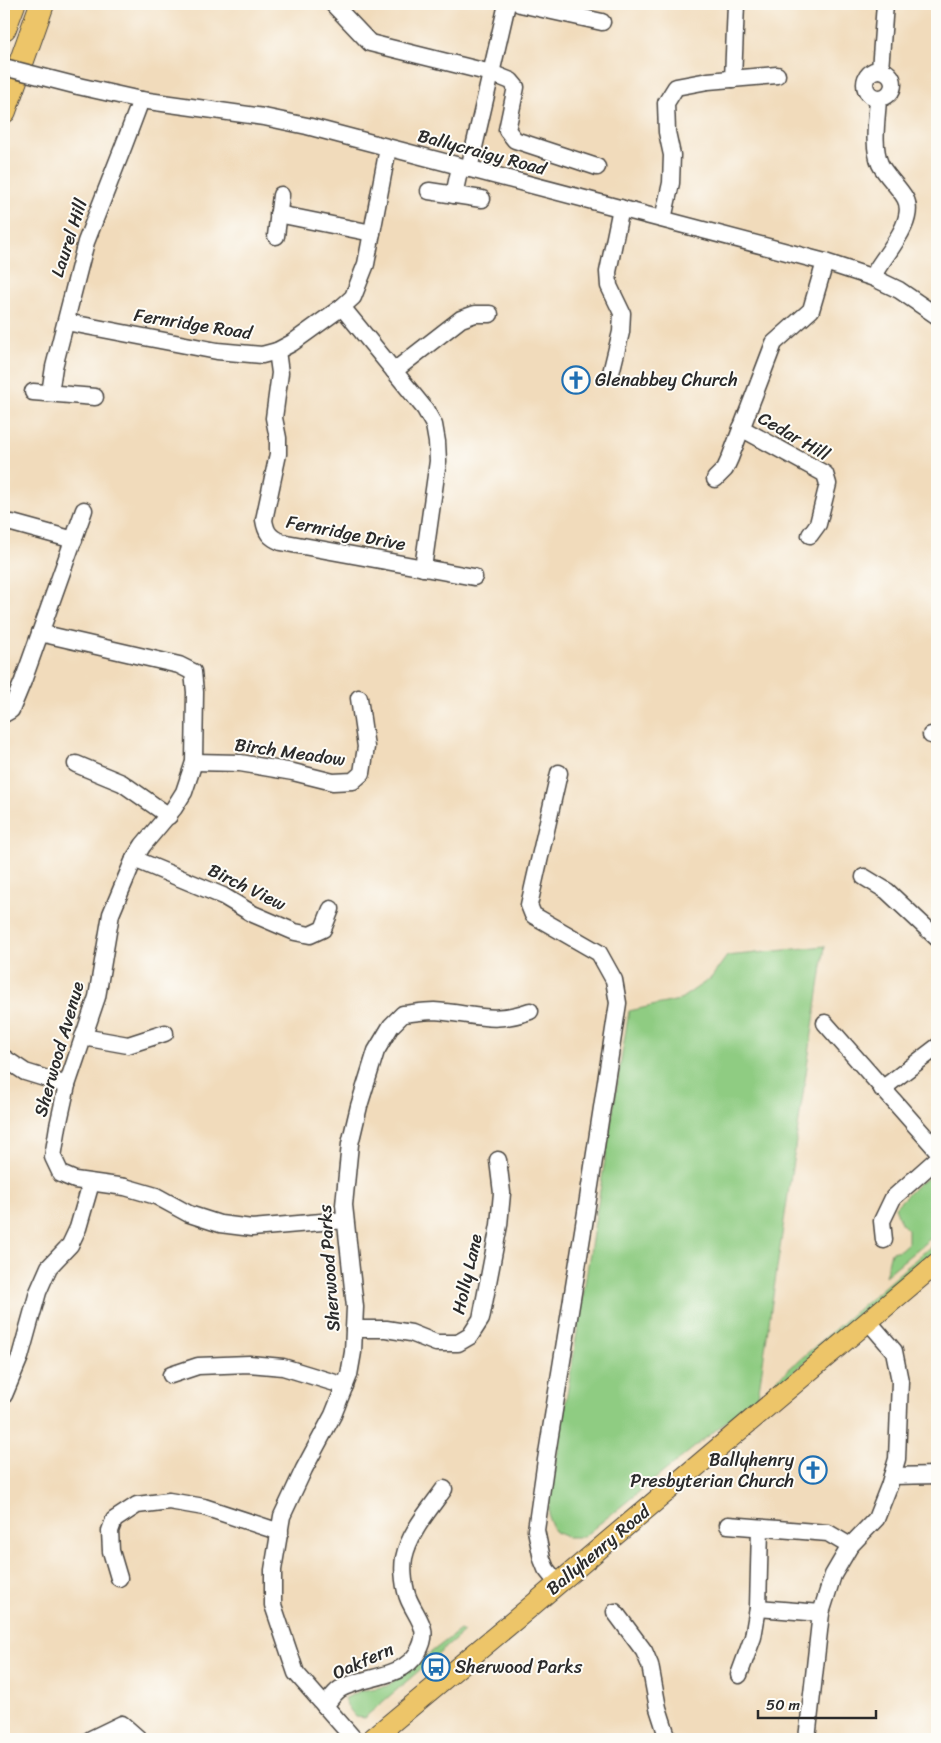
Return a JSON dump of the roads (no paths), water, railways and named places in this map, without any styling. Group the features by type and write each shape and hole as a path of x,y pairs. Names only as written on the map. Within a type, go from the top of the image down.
{"highway":[{"path":"4,28 13,4"},
{"path":"4,111 42,4"}],"main road":[{"name":"Ballyhenry Road","path":"372,1739 937,1263"}],"street":[{"path":"333,4 370,43 491,73 511,81 516,87 507,130 515,140 597,167"},
{"path":"454,195 464,168 491,73 507,4"},
{"path":"520,4 602,22"},
{"path":"733,78 736,4"},
{"path":"874,278 877,269 907,221 908,208 906,199 880,164 876,147 878,99 889,95 893,88 893,79 888,72 880,70 885,4"},
{"name":"Ballycraigy Road","path":"4,66 140,100 264,117 825,262 874,278 899,290 937,316"},
{"path":"664,219 671,183 672,155 667,132 666,104 676,87 733,78 778,75"},
{"name":"Laurel Hill","path":"50,393 54,367 86,242 140,100"},
{"name":"Fernridge Road","path":"66,322 217,351 262,355 277,351 292,343 353,297 366,264 388,148"},
{"path":"429,191 482,199"},
{"path":"276,236 281,195"},
{"path":"611,373 621,332 622,313 608,286 608,272 621,208"},
{"path":"278,214 372,233"},
{"name":"Cedar Hill","path":"715,479 725,469 730,458 774,343 811,310 825,262"},
{"name":"Fernridge Drive","path":"342,307 425,410 434,425 438,461 423,568"},
{"path":"394,371 461,319 476,314 490,314"},
{"name":"Fernridge Drive","path":"277,351 280,373 274,418 278,438 278,454 264,520 270,537 280,542 474,577"},
{"path":"33,392 95,397"},
{"name":"Cedar Hill","path":"741,428 825,474 828,484 818,524 810,534"},
{"path":"4,714 11,710 84,510"},
{"path":"4,523 12,523 74,540"},
{"name":"Sherwood Avenue","path":"40,633 179,665 193,672 195,692 194,762 184,792 168,816 143,845 134,859 110,914 97,997 68,1085 52,1156 61,1174 75,1180 125,1187 156,1196 189,1214 220,1224 252,1228 345,1220"},
{"name":"Birch Meadow","path":"194,762 240,763 294,772 333,782 354,781 362,772 366,746 359,698"},
{"path":"76,764 122,783 168,816"},
{"path":"558,1584 546,1569 536,1530 618,1003 614,980 599,953 533,915 529,905 559,773"},
{"name":"Birch View","path":"134,859 223,896 253,914 294,932 310,935 323,929 331,909"},
{"path":"864,877 888,891 937,938"},
{"name":"Sherwood Parks","path":"354,1739 296,1673 273,1605 273,1570 282,1516 304,1469 333,1415 350,1375 355,1307 344,1205 350,1144 359,1106 376,1051 391,1026 403,1014 433,1011 488,1019 513,1017 530,1011"},
{"path":"825,1023 937,1150"},
{"path":"83,1037 128,1045 165,1033"},
{"path":"882,1088 937,1047"},
{"path":"4,1058 25,1072 68,1085"},
{"path":"884,1240 882,1221 893,1198 937,1159"},
{"name":"Holly Lane","path":"354,1329 386,1329 411,1333 436,1343 458,1343 470,1336 481,1319 499,1225 502,1193 498,1160"},
{"path":"4,1395 20,1357 38,1292 49,1267 70,1244 78,1228 91,1183"},
{"path":"807,1739 820,1613 832,1575 850,1546 876,1519 897,1459 900,1381 894,1352 869,1322"},
{"path":"171,1375 198,1366 257,1365 282,1367 345,1386"},
{"path":"892,1476 937,1475"},
{"name":"Oakfern","path":"325,1706 342,1688 401,1669 417,1653 424,1639 424,1629 408,1598 404,1578 404,1560 408,1543 444,1489"},
{"path":"119,1578 111,1551 110,1531 114,1520 137,1505 169,1501 204,1508 280,1532"},
{"path":"728,1525 828,1533 850,1546"},
{"path":"739,1675 753,1637 758,1608 760,1528"},
{"path":"758,1608 820,1613"},
{"path":"615,1612 644,1651 650,1665 666,1738"},
{"path":"91,1739 122,1724 139,1739"}],"place":[{"name":"Glenabbey Church","path":"576,380"},
{"name":"Ballyhenry Presbyterian Church","path":"813,1470"},
{"name":"Sherwood Parks","path":"436,1667"}]}
